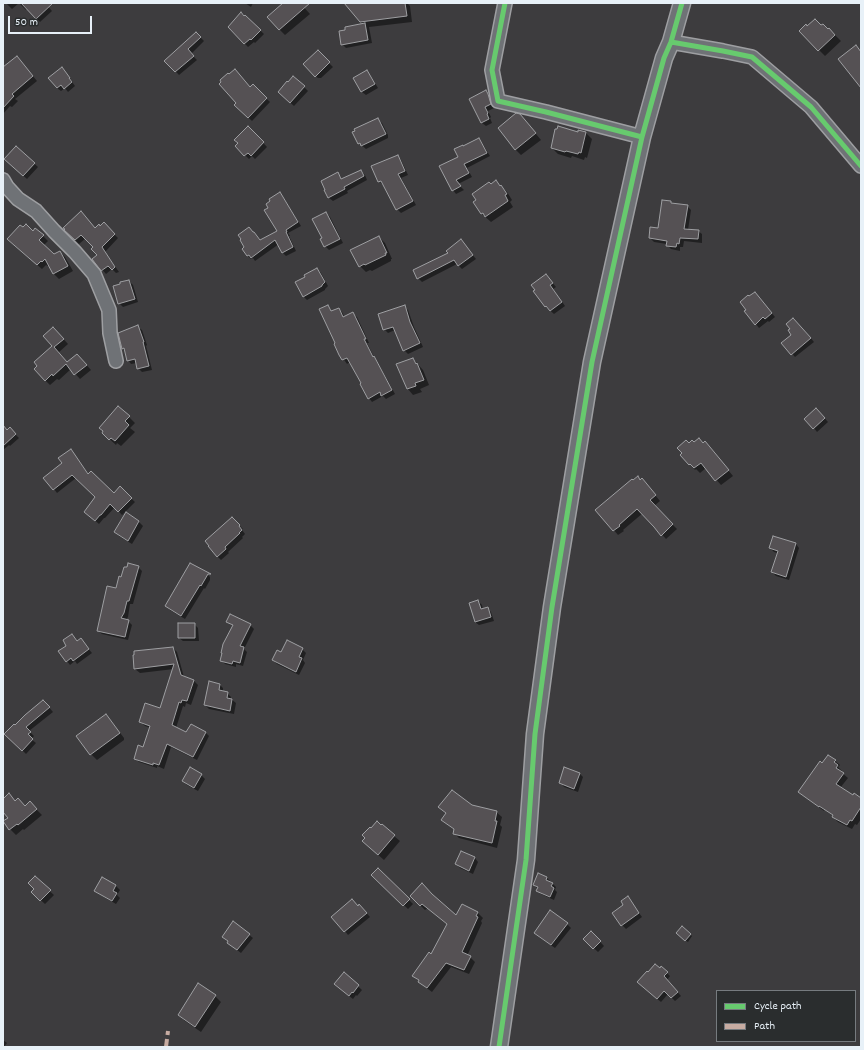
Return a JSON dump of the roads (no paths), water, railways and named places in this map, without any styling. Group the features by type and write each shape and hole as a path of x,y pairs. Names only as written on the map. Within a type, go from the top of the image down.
{"street":[{"path":"505,3 492,70 498,101 642,137"},
{"path":"500,1047 526,860 535,734 552,607 592,362 642,137 664,58 671,42 682,3"},
{"path":"671,42 752,57 811,107 861,166"},
{"path":"3,180 18,199 36,211 94,274 109,310 110,333 116,361"}]}
